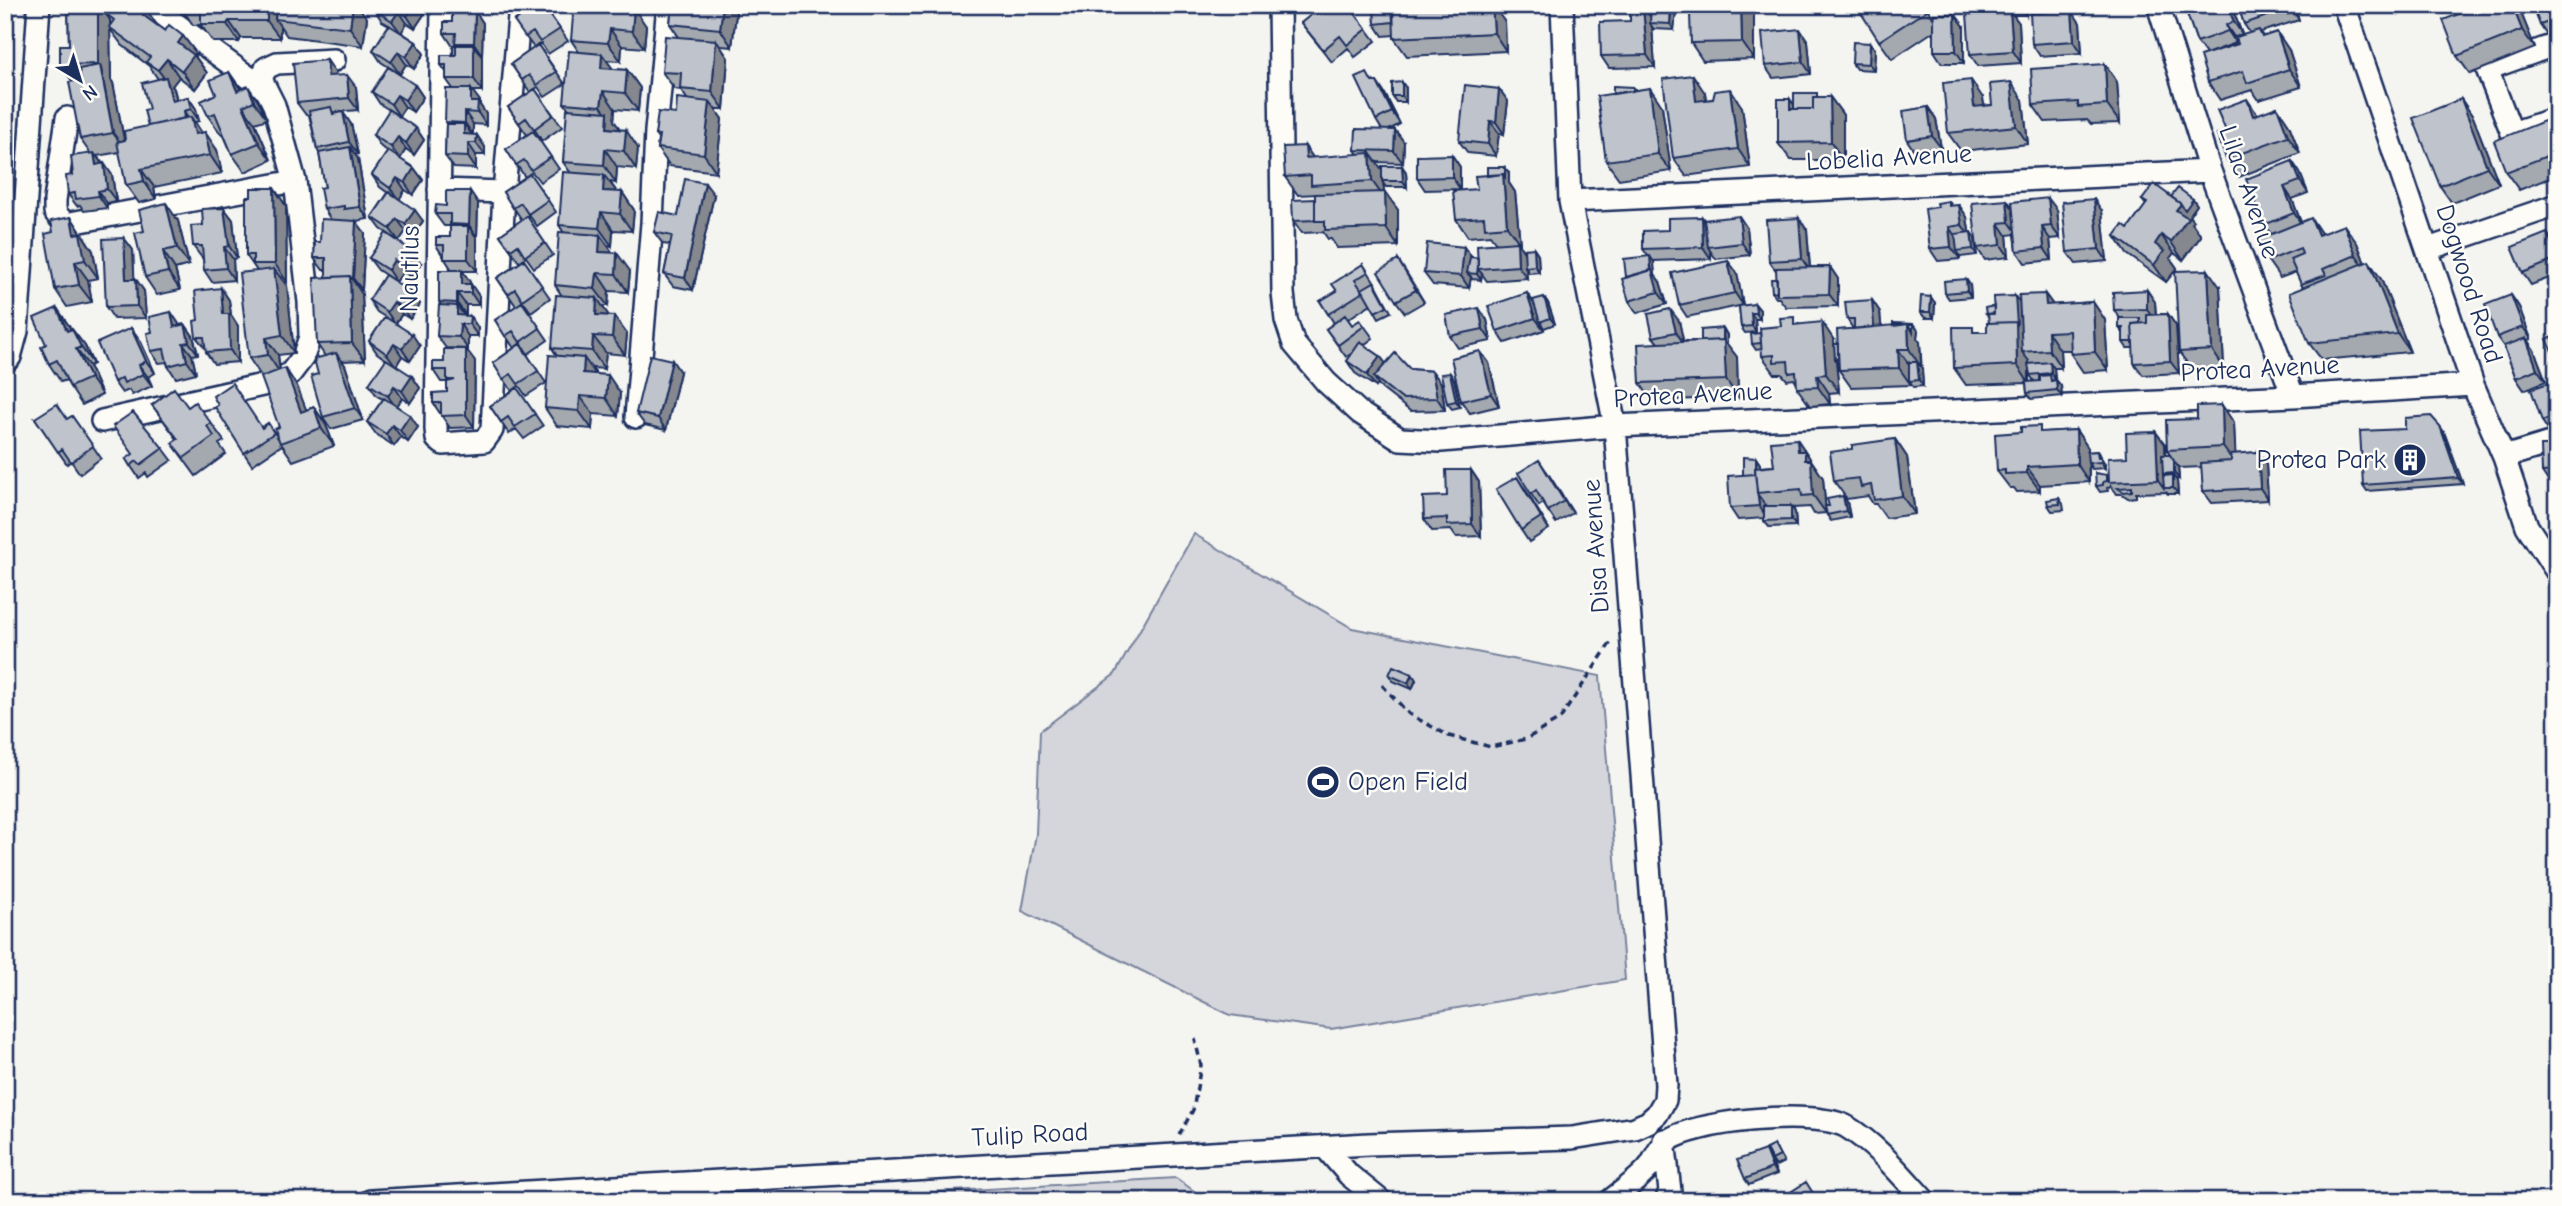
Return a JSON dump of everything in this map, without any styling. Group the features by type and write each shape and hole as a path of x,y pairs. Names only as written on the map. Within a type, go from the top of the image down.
{"street":[{"path":"5,362 10,357 18,331 39,5"},
{"path":"150,5 266,90"},
{"name":"Nautilus","path":"442,5 436,429 437,439 443,444 484,441 492,430 504,192"},
{"path":"439,190 504,192 520,5"},
{"path":"636,417 652,223 656,131 668,5"},
{"name":"Protea Avenue","path":"1279,5 1283,293 1286,320 1294,344 1326,382 1360,413 1400,439 1441,441 1615,426 2293,396 2473,384"},
{"name":"Disa Avenue","path":"1562,5 1570,201 1615,426 1666,1085 1665,1100 1657,1114"},
{"name":"Lilac Avenue","path":"2158,5 2210,171 2293,396"},
{"name":"Dogwood Road","path":"2344,5 2473,384 2504,457 2527,526 2557,572"},
{"path":"2557,44 2487,69 2512,133 2557,118"},
{"path":"102,421 267,384 290,374 303,358 310,337 309,302 295,181 274,105 261,79 267,68 277,63 334,60"},
{"path":"67,118 55,200 55,212 65,224 295,181"},
{"name":"Lobelia Avenue","path":"1570,201 2210,171"},
{"path":"2428,249 2557,205"},
{"path":"2504,457 2557,441"},
{"path":"1657,1114 1670,1191 1666,1201"},
{"name":"Tulip Road","path":"370,1201 1324,1146 1572,1138 1635,1128 1657,1114"},
{"path":"1610,1201 1649,1168 1664,1143 1688,1131 1787,1117 1822,1119 1845,1125 1875,1146 1925,1201"},
{"path":"1324,1146 1349,1175 1381,1201"}],"path":[{"path":"1382,685 1409,714 1449,736 1491,747 1526,739 1560,719 1630,614"},
{"path":"1168,1155 1193,1110 1201,1065 1195,1039"}],"shaded area":[{"name":"Open Field","path":"1194,534 1352,628 1600,676 1625,980 1331,1029 1230,1015 1022,911 1036,834 1040,731 1115,674"},
{"path":"1176,1178 1208,1201 782,1201"}],"building":[{"path":"68,5 98,5 98,64 60,65 60,45 69,45"},
{"path":"110,5 128,5 132,8 134,5 141,5 147,10 143,15 165,31 169,25 183,36 178,43 194,55 182,71 167,59 158,70 146,62 150,57 109,27 114,20 105,13"},
{"path":"181,5 267,5 267,21 201,24 201,7"},
{"path":"277,5 353,5 350,28 275,19"},
{"path":"376,5 414,5 407,16 399,11 392,21 374,9"},
{"path":"538,5 543,5 560,29 540,42 533,32 525,37 514,21"},
{"path":"574,5 634,8 632,31 610,29 608,43 571,40"},
{"path":"672,5 723,5 720,29 670,24"},
{"path":"1323,5 1348,5 1367,29 1347,45 1340,36 1323,50 1301,23"},
{"path":"1374,5 1392,5 1393,22 1375,24"},
{"path":"1393,5 1417,5 1417,8 1492,5 1494,33 1394,38"},
{"path":"1629,5 1648,5 1648,10 1643,7 1629,10"},
{"path":"1651,5 1671,5 1670,24 1650,23"},
{"path":"1717,5 1741,5 1742,42 1691,43 1690,14 1717,13"},
{"path":"1856,5 1924,5 1927,10 1879,41"},
{"path":"2040,5 2064,5 2064,11 2039,13"},
{"path":"2184,5 2227,5 2234,22 2226,25 2228,31 2197,42"},
{"path":"2238,5 2290,5 2291,8 2244,24"},
{"path":"2482,5 2512,5 2522,30 2457,56 2443,20"},
{"path":"2532,5 2557,5 2557,19 2540,25"},
{"path":"1643,7 1647,55 1601,56 1600,22 1630,21 1630,8"},
{"path":"452,11 475,11 474,43 455,43 456,33 444,33 444,22 452,22"},
{"path":"2010,11 2013,51 1970,54 1967,14"},
{"path":"2072,11 2074,41 2032,44 2030,13"},
{"path":"1934,14 1955,14 1956,51 1934,51"},
{"path":"389,25 416,42 406,57 398,52 391,62 373,50"},
{"path":"1800,29 1803,62 1765,66 1762,33"},
{"path":"2259,30 2262,37 2277,32 2289,69 2247,83 2243,71 2208,82 2200,56 2238,44 2236,37"},
{"path":"665,36 716,40 712,92 680,89 681,73 662,72"},
{"path":"1853,42 1870,43 1869,64 1852,63"},
{"path":"456,45 474,45 474,79 446,79 446,65 441,65 441,55 456,55"},
{"path":"538,45 556,72 537,85 529,75 522,80 511,64"},
{"path":"569,51 602,54 601,68 627,70 625,93 603,91 601,106 564,103"},
{"path":"327,60 328,76 347,75 349,98 297,103 293,63"},
{"path":"2105,64 2107,105 2078,107 2078,102 2033,105 2031,69"},
{"path":"100,65 113,133 80,139 69,82 81,80 79,69"},
{"path":"388,67 415,85 405,100 397,95 391,104 372,92"},
{"path":"229,72 237,91 248,86 254,101 243,106 259,143 232,154 215,113 208,116 201,101 216,94 210,80"},
{"path":"1367,73 1372,82 1377,82 1392,112 1376,120 1356,78"},
{"path":"1693,75 1696,101 1713,99 1715,91 1730,89 1738,149 1673,158 1663,79"},
{"path":"166,77 172,101 188,97 191,109 184,111 185,118 148,126 144,110 149,109 142,83"},
{"path":"1971,80 1974,107 1992,105 1990,84 2011,82 2016,126 1948,133 1943,83"},
{"path":"1402,82 1402,96 1392,96 1392,83"},
{"path":"1465,85 1499,89 1496,122 1490,121 1488,144 1459,141"},
{"path":"1613,86 1633,87 1633,91 1613,94"},
{"path":"1650,88 1658,154 1606,161 1597,96"},
{"path":"446,89 471,89 471,102 478,102 477,113 465,112 465,123 445,122"},
{"path":"535,89 553,115 534,129 526,118 519,123 508,107"},
{"path":"1794,93 1817,93 1817,97 1813,97 1813,109 1794,109"},
{"path":"1813,97 1830,97 1831,142 1778,143 1778,99 1790,99 1790,109 1813,109"},
{"path":"677,98 710,102 704,154 657,148 659,135 655,135 658,112 676,114"},
{"path":"2247,99 2253,116 2277,107 2288,136 2226,159 2217,134 2226,131 2217,110"},
{"path":"2461,99 2487,167 2440,186 2413,118"},
{"path":"331,107 333,114 343,112 349,142 317,149 309,111"},
{"path":"1928,107 1932,136 1907,140 1903,111"},
{"path":"567,109 608,112 607,128 626,130 624,151 605,149 604,165 563,162"},
{"path":"389,110 416,128 406,143 398,137 391,147 373,135"},
{"path":"2557,116 2557,152 2506,172 2494,141"},
{"path":"191,117 195,134 205,132 210,155 141,169 144,181 126,185 117,142 125,140 124,131"},
{"path":"446,124 464,124 464,134 477,135 476,143 468,143 468,157 445,156"},
{"path":"1356,129 1395,130 1394,151 1355,150"},
{"path":"533,131 551,157 531,170 524,160 516,165 506,149"},
{"path":"1305,146 1306,158 1370,153 1372,181 1311,185 1311,175 1285,177 1283,147"},
{"path":"350,147 360,207 324,209 320,188 325,187 319,153"},
{"path":"388,151 414,168 405,183 397,178 390,188 372,175"},
{"path":"94,153 96,165 104,163 107,189 98,191 99,196 76,199 75,193 68,194 66,176 73,175 71,156"},
{"path":"1452,155 1452,177 1417,178 1417,156"},
{"path":"2292,161 2300,181 2284,187 2294,213 2264,225 2246,179"},
{"path":"1382,166 1402,166 1403,181 1382,181"},
{"path":"1487,167 1505,167 1505,177 1503,174 1487,176"},
{"path":"563,172 604,175 603,191 622,192 620,214 601,212 599,228 559,225"},
{"path":"530,174 548,200 528,214 521,203 513,208 503,192"},
{"path":"1503,174 1507,226 1485,228 1484,217 1456,219 1453,191 1477,189 1475,176"},
{"path":"685,179 705,183 685,278 664,274 672,236 654,232 659,212 678,216"},
{"path":"2154,184 2181,204 2176,210 2188,218 2171,242 2161,235 2155,244 2164,251 2154,265 2115,236 2123,225 2128,229 2147,203 2142,200"},
{"path":"251,188 274,188 275,264 253,264 253,255 246,255 246,197 251,197"},
{"path":"2178,188 2193,199 2185,210 2171,197"},
{"path":"446,191 470,191 469,225 450,224 450,214 435,214 436,205 446,206"},
{"path":"389,192 415,210 405,224 397,219 390,229 372,217"},
{"path":"1385,192 1386,228 1325,230 1325,221 1315,221 1315,194"},
{"path":"2048,198 2051,226 2042,227 2044,248 2017,251 2012,202"},
{"path":"1315,199 1315,220 1293,221 1292,200"},
{"path":"2094,199 2099,249 2067,252 2062,202"},
{"path":"2007,200 2009,222 1999,223 2001,245 1977,248 1972,203"},
{"path":"1949,201 1949,206 1959,205 1962,225 1949,227 1951,247 1930,249 1925,209 1938,207 1937,203"},
{"path":"166,203 177,248 163,251 168,272 145,277 135,233 144,231 139,210"},
{"path":"224,208 229,246 224,247 226,268 204,270 202,246 193,246 191,226 203,225 202,209"},
{"path":"527,216 545,243 525,256 518,245 511,250 500,235"},
{"path":"1739,216 1742,243 1708,247 1704,220"},
{"path":"71,217 74,234 80,233 85,260 75,262 79,285 55,289 45,234 53,232 51,221"},
{"path":"1702,217 1703,247 1643,249 1643,231 1668,230 1668,218"},
{"path":"1799,218 1802,259 1769,261 1766,220"},
{"path":"2311,218 2318,235 2344,225 2356,255 2323,269 2326,275 2301,284 2290,259 2302,254 2300,248 2268,261 2259,239"},
{"path":"321,219 356,221 353,278 326,277 326,258 314,258 315,242 320,242"},
{"path":"450,226 468,226 468,259 444,259 444,245 436,245 436,237 450,237"},
{"path":"559,232 600,235 599,252 617,253 616,274 597,273 595,289 555,285"},
{"path":"1971,232 1973,249 1957,251 1955,234"},
{"path":"386,233 412,251 402,266 394,260 388,270 369,258"},
{"path":"2547,233 2557,259 2523,273 2512,247"},
{"path":"124,238 126,279 136,279 137,306 106,307 103,239"},
{"path":"1517,242 1518,266 1478,269 1477,245"},
{"path":"1427,243 1464,247 1461,276 1424,273"},
{"path":"1534,248 1535,266 1525,267 1524,249"},
{"path":"1650,256 1651,270 1626,277 1624,259"},
{"path":"1470,257 1478,258 1477,274 1467,273"},
{"path":"524,260 542,286 522,300 515,289 508,294 497,278"},
{"path":"1398,260 1416,290 1396,301 1378,272"},
{"path":"1728,261 1735,293 1679,305 1672,273"},
{"path":"2369,261 2398,334 2309,343 2289,293"},
{"path":"1363,264 1368,272 1355,280 1363,292 1328,314 1320,301 1337,291 1332,284"},
{"path":"1830,267 1829,294 1777,295 1776,268"},
{"path":"274,269 282,335 266,338 268,355 249,358 239,273"},
{"path":"439,270 462,270 462,284 471,284 471,293 457,293 457,303 439,302"},
{"path":"1652,270 1658,292 1629,301 1622,279"},
{"path":"2208,270 2212,350 2179,352 2175,271"},
{"path":"385,275 411,292 401,307 394,302 387,312 369,300"},
{"path":"350,276 352,343 317,344 314,278"},
{"path":"1771,279 1777,279 1777,292 1772,292"},
{"path":"1966,279 1967,291 1945,293 1944,281"},
{"path":"1374,282 1387,306 1375,312 1362,289"},
{"path":"221,288 223,314 229,314 230,350 206,352 204,337 196,337 194,321 198,320 195,291"},
{"path":"2147,290 2147,309 2114,310 2113,292"},
{"path":"1527,293 1535,318 1497,331 1488,306"},
{"path":"2045,294 2046,305 2093,302 2095,352 2071,354 2070,331 2048,332 2049,350 2022,352 2019,295"},
{"path":"556,295 597,298 596,315 614,316 612,337 593,336 592,351 552,348"},
{"path":"2511,295 2523,327 2497,337 2485,305"},
{"path":"1921,296 1931,297 1930,312 1920,312"},
{"path":"2015,296 2017,324 1989,323 1988,314 1994,314 1993,297"},
{"path":"1544,297 1550,318 1540,322 1533,300"},
{"path":"1872,300 1874,327 1854,329 1854,319 1847,319 1845,302"},
{"path":"522,302 540,328 520,342 513,331 505,336 495,320"},
{"path":"1755,304 1756,313 1751,313 1752,326 1741,327 1739,306"},
{"path":"439,305 457,306 457,315 470,316 469,324 460,324 459,337 437,336"},
{"path":"1994,306 1994,313 1986,314 1985,308"},
{"path":"57,308 67,331 72,329 81,347 76,349 90,378 70,387 57,360 49,364 41,347 46,344 34,318"},
{"path":"1479,308 1483,329 1450,336 1446,315"},
{"path":"1670,309 1676,332 1653,337 1648,314"},
{"path":"171,312 174,327 185,324 189,342 183,343 187,361 168,366 164,349 151,351 147,333 152,332 149,317"},
{"path":"2168,314 2170,361 2134,363 2132,324 2147,323 2147,315"},
{"path":"1345,315 1352,325 1360,320 1364,326 1338,345 1326,329"},
{"path":"385,317 412,334 402,349 394,344 387,354 369,341"},
{"path":"1794,317 1794,325 1822,322 1826,374 1817,375 1818,387 1797,388 1796,372 1789,373 1788,361 1774,362 1774,355 1762,356 1760,328 1781,326 1780,318"},
{"path":"2119,318 2140,318 2140,323 2132,324 2133,342 2123,342 2123,328 2119,328"},
{"path":"2016,322 2017,365 1954,368 1953,327 1973,327 1973,332 1987,332 1987,323"},
{"path":"1893,323 1913,324 1913,332 1908,324 1893,326"},
{"path":"1908,324 1909,349 1898,349 1899,368 1839,370 1837,330"},
{"path":"131,328 146,361 139,365 143,374 124,383 122,378 114,382 97,343"},
{"path":"1723,328 1723,340 1701,341 1701,330"},
{"path":"1760,333 1761,343 1752,344 1751,334"},
{"path":"2557,336 2557,361 2556,361 2547,339"},
{"path":"2526,338 2537,369 2516,378 2504,346"},
{"path":"1724,340 1726,380 1640,383 1638,344"},
{"path":"1360,342 1380,356 1367,375 1347,361"},
{"path":"520,344 538,371 518,384 511,374 503,379 493,363"},
{"path":"1834,344 1838,344 1838,359 1835,359"},
{"path":"444,349 466,349 466,415 441,416 441,403 433,403 433,393 447,392 447,382 455,380 447,380 447,370 433,370 433,362 444,362"},
{"path":"1480,351 1491,394 1461,401 1451,358"},
{"path":"336,353 355,408 323,417 311,376 318,374 314,359"},
{"path":"1395,353 1410,369 1432,371 1437,398 1402,399 1374,377"},
{"path":"549,355 584,358 583,373 608,375 606,398 580,396 579,411 545,408"},
{"path":"650,355 672,360 658,418 636,413"},
{"path":"386,359 412,376 402,391 394,386 388,396 369,384"},
{"path":"1909,362 1917,362 1919,380 1909,381"},
{"path":"2050,362 2051,373 2030,375 2028,364"},
{"path":"285,368 301,412 314,407 321,428 280,443 275,429 279,427 261,377"},
{"path":"1450,373 1456,401 1447,403 1441,374"},
{"path":"2050,375 2051,381 2056,380 2057,390 2027,393 2026,382 2040,381 2040,376"},
{"path":"2557,380 2557,416 2542,421 2531,389"},
{"path":"232,383 262,428 268,423 274,433 244,453 215,407 218,405 213,396"},
{"path":"174,388 188,407 195,402 211,423 207,426 214,436 184,458 172,443 178,439 152,405"},
{"path":"517,388 535,414 515,427 508,417 501,422 490,406"},
{"path":"384,398 410,415 400,430 392,425 386,434 367,422"},
{"path":"57,404 67,419 72,416 93,446 71,462 62,449 58,452 35,418"},
{"path":"2222,405 2223,447 2167,450 2166,420 2197,419 2197,406"},
{"path":"133,412 163,448 140,465 137,461 130,466 126,459 133,454 113,426"},
{"name":"Protea Park","path":"2431,416 2440,426 2458,478 2363,485 2360,431 2405,429 2405,418"},
{"path":"2040,426 2040,432 2076,430 2077,464 2027,467 2027,473 2005,474 2005,470 1997,471 1995,434 2021,432 2021,427"},
{"path":"2156,432 2158,480 2109,482 2108,458 2127,457 2126,433"},
{"path":"1797,439 1798,451 1805,451 1805,460 1811,460 1813,495 1802,496 1801,489 1757,493 1755,468 1774,466 1771,441"},
{"path":"1895,439 1902,496 1874,500 1871,485 1861,487 1859,478 1834,481 1830,452 1852,449 1852,445"},
{"path":"2541,446 2557,446 2557,471 2542,472"},
{"path":"2097,451 2101,462 2088,463 2087,452"},
{"path":"2258,452 2260,488 2203,491 2201,463 2231,461 2231,454"},
{"path":"2162,455 2170,455 2174,461 2174,473 2163,474"},
{"path":"1743,457 1756,458 1755,474 1743,475"},
{"path":"1539,460 1564,501 1548,511 1536,490 1531,494 1518,473"},
{"path":"1446,470 1471,470 1472,524 1447,525 1447,518 1424,519 1423,497 1447,496"},
{"path":"2095,473 2107,475 2107,481 2103,482 2103,485 2096,486"},
{"path":"1755,474 1759,506 1730,508 1728,476"},
{"path":"2173,475 2173,488 2164,488 2163,476"},
{"path":"1517,477 1541,517 1521,530 1496,489"},
{"path":"2132,487 2132,491 2124,492 2118,488"},
{"path":"1843,496 1846,511 1827,515 1827,499"},
{"path":"2059,498 2060,504 2048,505 2047,500"},
{"path":"1764,506 1791,506 1791,520 1764,521"},
{"path":"1393,666 1412,674 1408,683 1389,675"},
{"path":"1774,1145 1780,1156 1772,1160 1766,1149"},
{"path":"1765,1150 1772,1168 1745,1179 1737,1160"},
{"path":"1806,1182 1818,1201 1777,1201"}],"place":[{"name":"Protea Park","path":"2410,460"},
{"name":"Open Field","path":"1323,782"}]}
